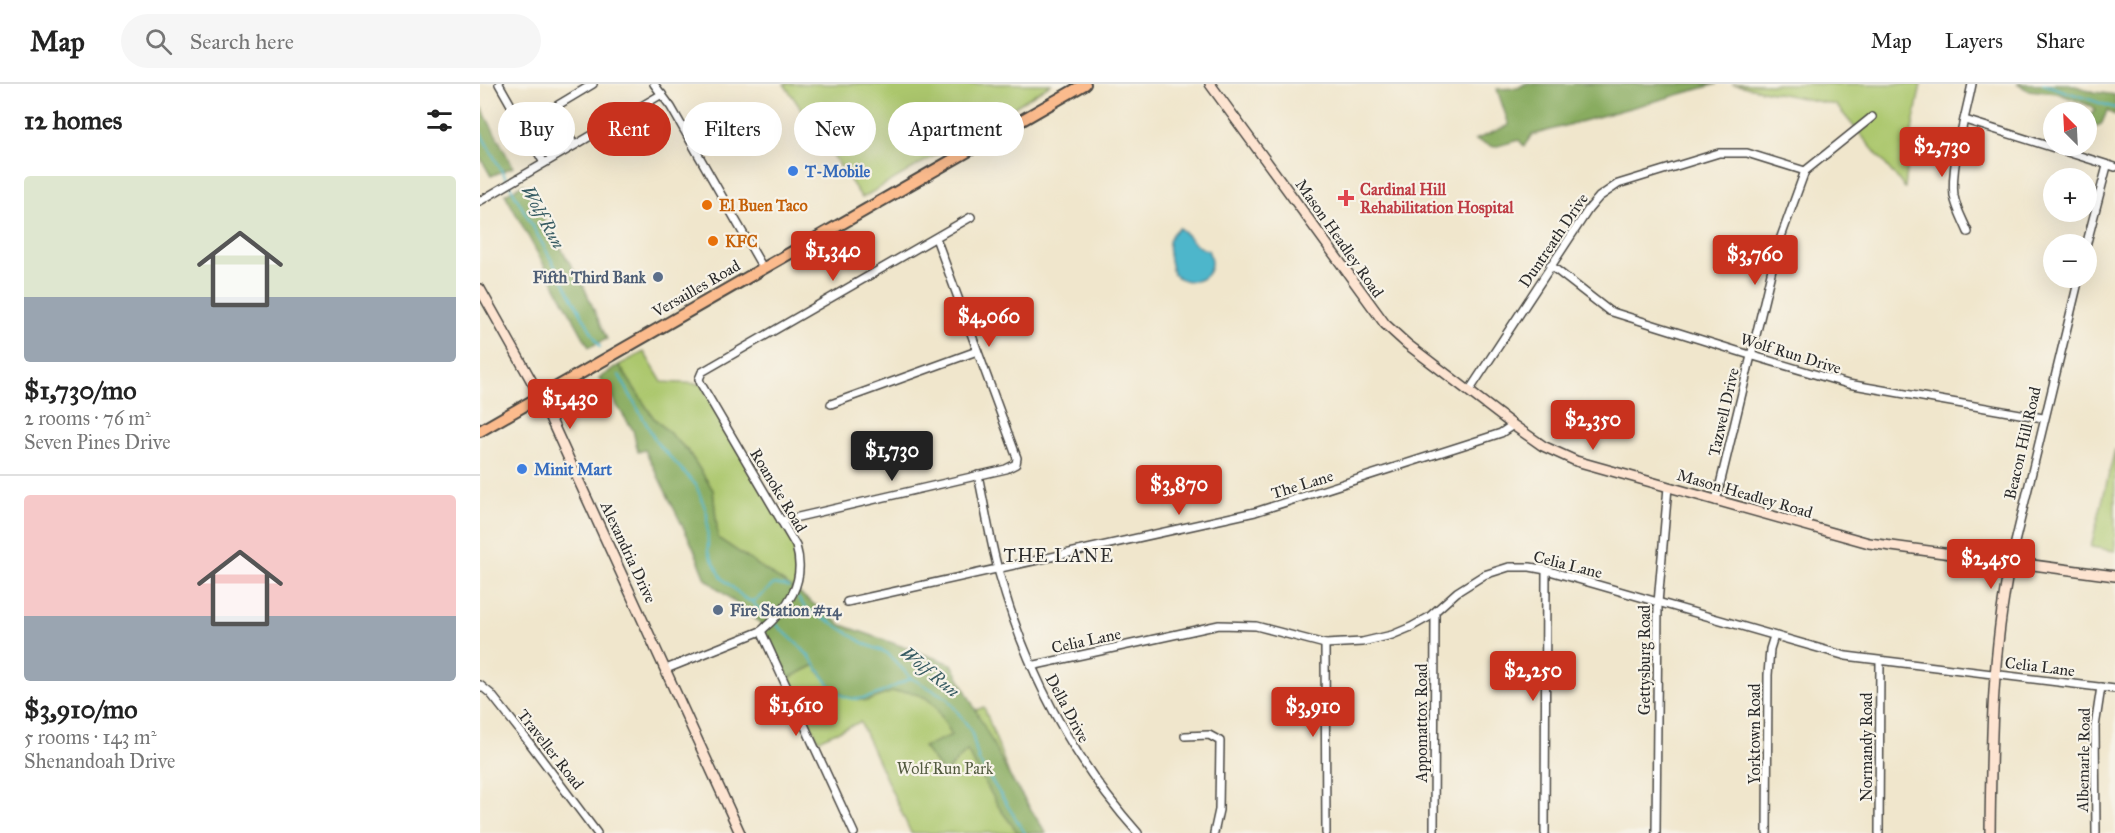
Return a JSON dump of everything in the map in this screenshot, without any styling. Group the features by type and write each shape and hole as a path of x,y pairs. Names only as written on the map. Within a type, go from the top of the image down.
{"main road":[{"name":"Versailles Road","path":"480,431 1085,84"},
{"name":"Mason Headley Road","path":"1210,84 1377,315 1407,344 1543,446 1562,456 1869,543 2115,576"},
{"name":"Alexandria Drive","path":"480,290 540,396 740,833"},
{"name":"Beacon Hill Road","path":"1990,833 1994,674 2010,563"}],"street":[{"path":"499,84 544,163"},
{"path":"563,102 593,84"},
{"path":"654,84 763,268"},
{"path":"1968,232 1955,200 1954,186 1972,84"},
{"path":"575,145 662,94"},
{"path":"1805,171 1872,117"},
{"path":"1965,120 2115,168"},
{"name":"Duntreath Drive","path":"1469,392 1550,265 1599,197 1608,189 1631,179 1712,154 1736,151 1805,171"},
{"path":"480,201 556,156"},
{"path":"2089,234 2107,166"},
{"name":"Tazwell Drive","path":"1716,501 1777,248 1805,171"},
{"path":"781,521 1006,469 1017,462 936,238 971,217"},
{"name":"Roanoke Road","path":"666,669 761,631 784,605 799,581 801,571 796,546 701,384 700,375 707,368 936,238"},
{"name":"Wolf Run Drive","path":"1550,265 1609,311 1750,355 1848,384 2043,418"},
{"name":"Beacon Hill Road","path":"2010,563 2043,418 2076,288"},
{"path":"831,404 976,351"},
{"name":"The Lane","path":"848,602 1256,512 1501,433 1513,425"},
{"name":"Della Drive","path":"978,475 998,570 1031,666 1055,717 1077,754 1105,794 1138,833"},
{"name":"Gettysburg Road","path":"1656,833 1658,603 1668,487"},
{"name":"Celia Lane","path":"1031,666 1219,625 1256,626 1325,644 1362,642 1392,635 1412,627 1435,613 1457,592 1484,575 1499,569 1518,566 1546,570 1846,656 2115,689"},
{"path":"1545,833 1546,570"},
{"name":"Appomattox Road","path":"1434,833 1435,613"},
{"path":"761,631 854,833"},
{"name":"Yorktown Road","path":"1767,833 1768,661 1774,636"},
{"path":"1325,644 1326,833"},
{"name":"Normandy Road","path":"1879,833 1880,661"},
{"name":"Traveller Road","path":"480,685 491,694 597,833"},
{"name":"Albemarle Road","path":"2096,833 2095,728 2101,687"},
{"path":"1185,736 1209,735 1220,741 1219,801 1214,833"}],"green space":[{"path":"784,84 1051,84 1022,102 888,102 888,156 934,156 862,198 833,156 876,156 876,102 796,102"},
{"path":"1525,84 1717,84 1532,135 1524,146 1519,140 1494,147 1475,140 1509,125 1497,89 1518,88"},
{"path":"1732,84 1921,84 1905,188 1836,105"},
{"path":"2017,84 2069,84 2115,95 2115,115 2107,111 2102,123 2097,127 2097,102 2081,102 2057,93 2028,90"},
{"path":"480,105 498,139 498,156 507,156 513,167 491,176 480,157"},
{"path":"523,184 584,287 607,339 589,347 505,194"},
{"path":"644,352 662,382 701,384 799,553 795,590 718,538 713,490 688,451 653,417 619,365"},
{"path":"619,365 653,417 688,451 713,490 718,538 842,625 952,664 1010,777 1046,833 1018,833 1000,809 967,751 944,774 923,747 952,735 935,706 926,698 910,692 892,692 867,701 846,697 834,691 815,665 789,678 759,622 706,579 694,549 645,450 638,452 633,430 599,378"},
{"path":"2115,449 2115,551 2091,547"},
{"name":"Wolf Run Park","path":"815,665 821,675 897,685 968,713 984,707 1010,777 1046,833 911,833 860,722 818,740 789,678"}],"water":[{"path":"1179,228 1199,247 1208,250 1211,259 1208,274 1196,281 1181,279 1173,274 1168,249 1170,237"}],"waterway":[{"path":"2043,84 2115,108"},
{"name":"Wolf Run","path":"480,132 600,347"},
{"name":"Wolf Run","path":"619,375 657,443 696,485 707,513 708,552 722,578 750,601 756,600 774,584 789,587"},
{"name":"Wolf Run","path":"798,598 805,607 818,616 865,644 887,653 911,678 947,698 971,730 979,761 1025,833"},
{"path":"751,601 766,616"},
{"path":"776,624 806,653 831,686 846,697 856,699 874,696 911,678"}],"place":[{"name":"T-Mobile","path":"793,171"},
{"name":"Cardinal Hill Rehabilitation Hospital","path":"1346,198"},
{"name":"El Buen Taco","path":"707,205"},
{"name":"KFC","path":"713,241"},
{"name":"Fifth Third Bank","path":"658,277"},
{"name":"Minit Mart","path":"522,469"},
{"name":"Fire Station #14","path":"718,610"}],"district":[{"name":"THE LANE","path":"1059,556"}]}
